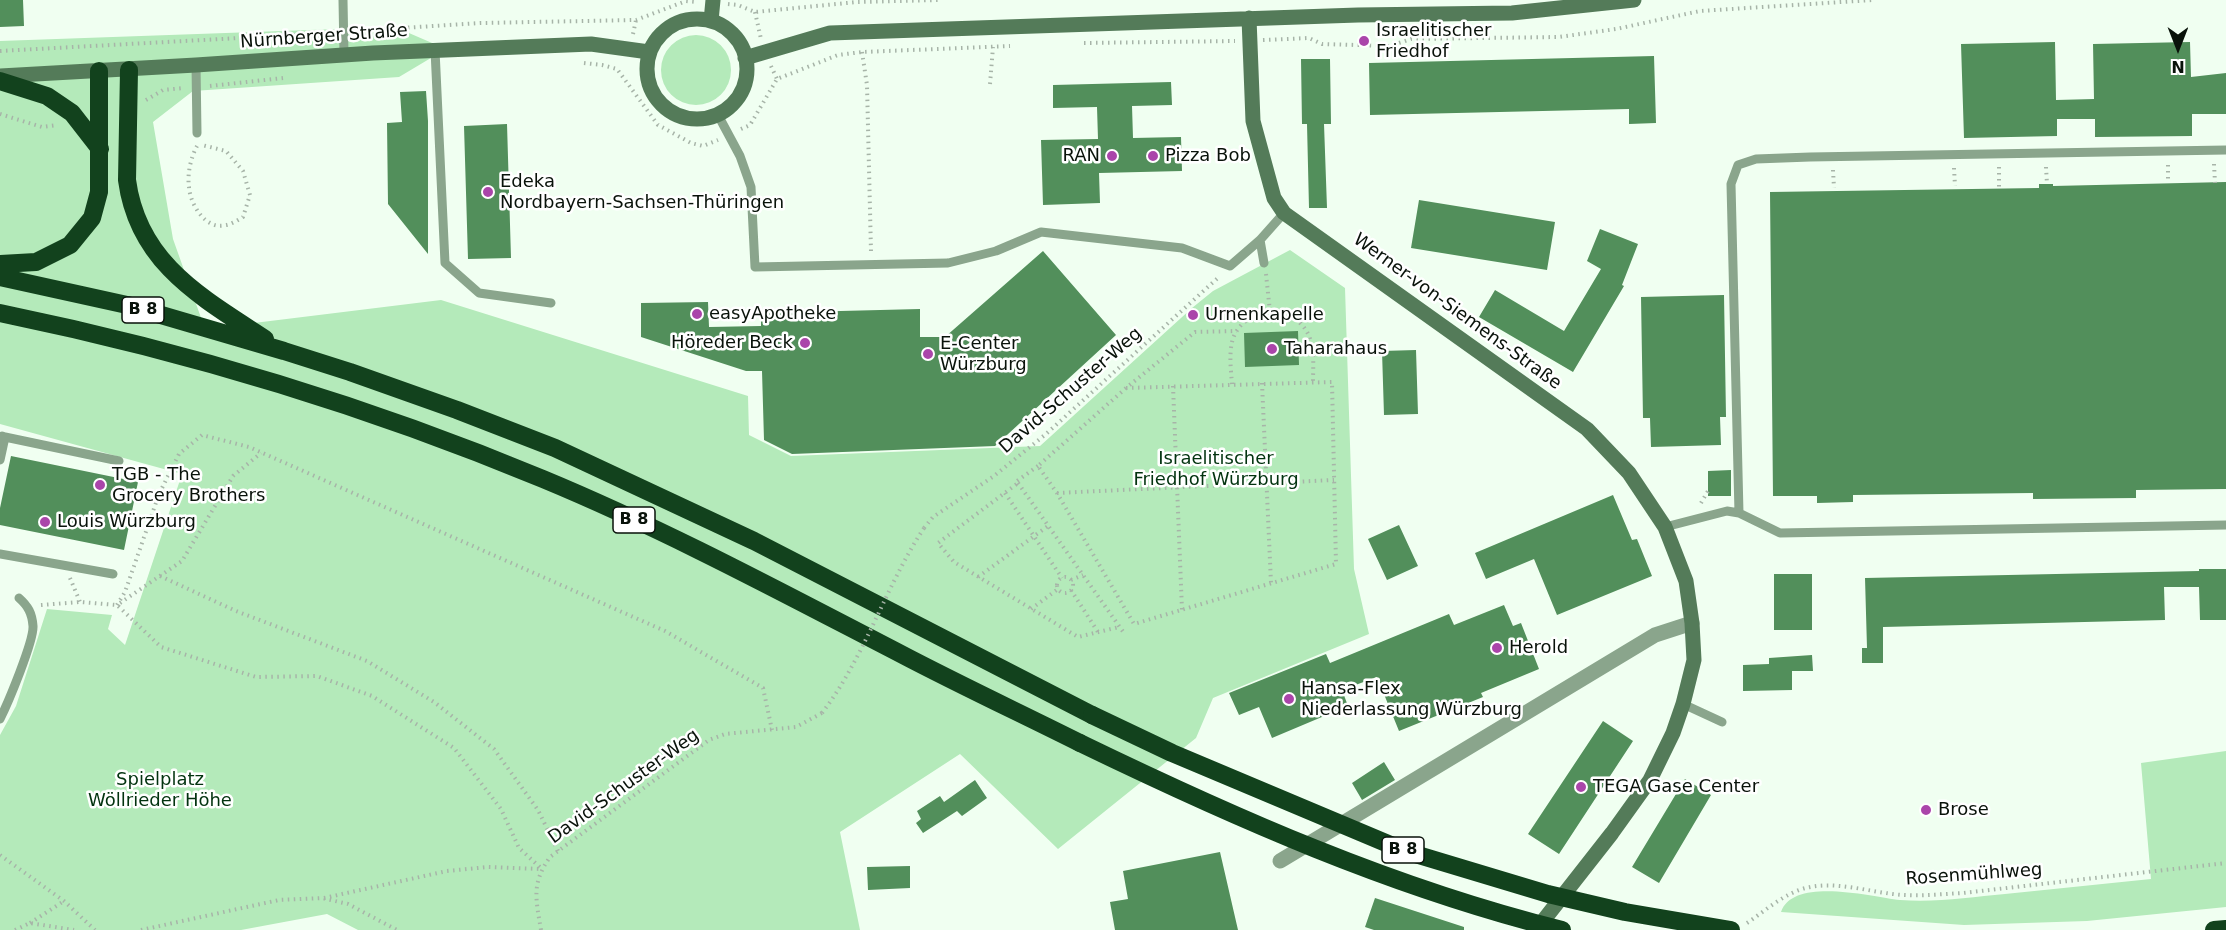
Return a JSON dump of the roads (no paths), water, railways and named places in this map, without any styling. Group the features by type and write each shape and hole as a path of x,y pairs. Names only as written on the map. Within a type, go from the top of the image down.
{"highway":[{"path":"129,70 127,180 139,228 162,261 185,284 284,351"},
{"path":"0,264 36,262 70,246 92,218 99,192 99,71"},
{"path":"0,81 47,96 72,112 100,148"},
{"name":"B 8","path":"0,278 126,305 284,351 457,410 555,448 754,541 1092,715 1172,753 1405,851 1548,894 1625,912 1737,928"},
{"name":"B 8","path":"0,313 82,330 166,352 342,403 446,440 545,480 707,553 906,656 1180,791 1319,851 1466,903 1562,930"},
{"path":"2214,930 2226,929"}],"street":[{"path":"711,21 713,0"},
{"path":"745,58 830,33 1250,18 1512,13 1634,0"},
{"name":"Werner-von-Siemens-Straße","path":"1250,18 1253,121 1274,198 1284,213 1587,429 1629,473 1665,527 1686,581 1692,622 1694,660 1673,733 1650,780 1612,833 1536,930"},
{"path":"696,19 711,21 725,28 736,39 745,58 746,82 740,95 731,106 718,115 702,119 685,118 669,112 657,100 649,85 646,68 650,52 657,38 668,28 696,19"},
{"name":"Nürnberger Straße","path":"0,76 129,70 344,54 591,44 650,52"},
{"path":"1280,861 1655,635 1692,622"}],"lane":[{"path":"343,0 344,54"},
{"path":"435,50 445,264 479,293 551,303"},
{"path":"196,65 198,138"},
{"path":"718,115 740,156 751,187 754,267 948,263 996,251 1041,232 1182,248 1230,266 1260,240 1284,213"},
{"path":"1739,513 1731,184 1738,165 1756,159 1799,157 2226,150"},
{"path":"1260,240 1264,263"},
{"path":"0,460 3,437 119,462"},
{"path":"1665,527 1727,511 1739,513 1780,533 2226,525"},
{"path":"0,554 113,574"},
{"path":"0,719 12,695 34,628 29,607 19,598"},
{"path":"1683,704 1722,722"}],"place":[{"name":"Israelitischer Friedhof","path":"1364,41"},
{"name":"RAN","path":"1112,156"},
{"name":"Pizza Bob","path":"1153,156"},
{"name":"Edeka Nordbayern-Sachsen-Thüringen","path":"488,192"},
{"name":"easyApotheke","path":"697,314"},
{"name":"Urnenkapelle","path":"1193,315"},
{"name":"Höreder Beck","path":"805,343"},
{"name":"Taharahaus","path":"1272,349"},
{"name":"E-Center Würzburg","path":"928,354"},
{"name":"TGB - The Grocery Brothers","path":"100,485"},
{"name":"Louis Würzburg","path":"45,522"},
{"name":"Herold","path":"1497,648"},
{"name":"Hansa-Flex Niederlassung Würzburg","path":"1289,699"},
{"name":"TEGA Gase Center","path":"1581,787"},
{"name":"Brose","path":"1926,810"}],"park label":[{"name":"Israelitischer Friedhof Würzburg","path":"1216,469"},
{"name":"Spielplatz Wöllrieder Höhe","path":"160,790"}]}
